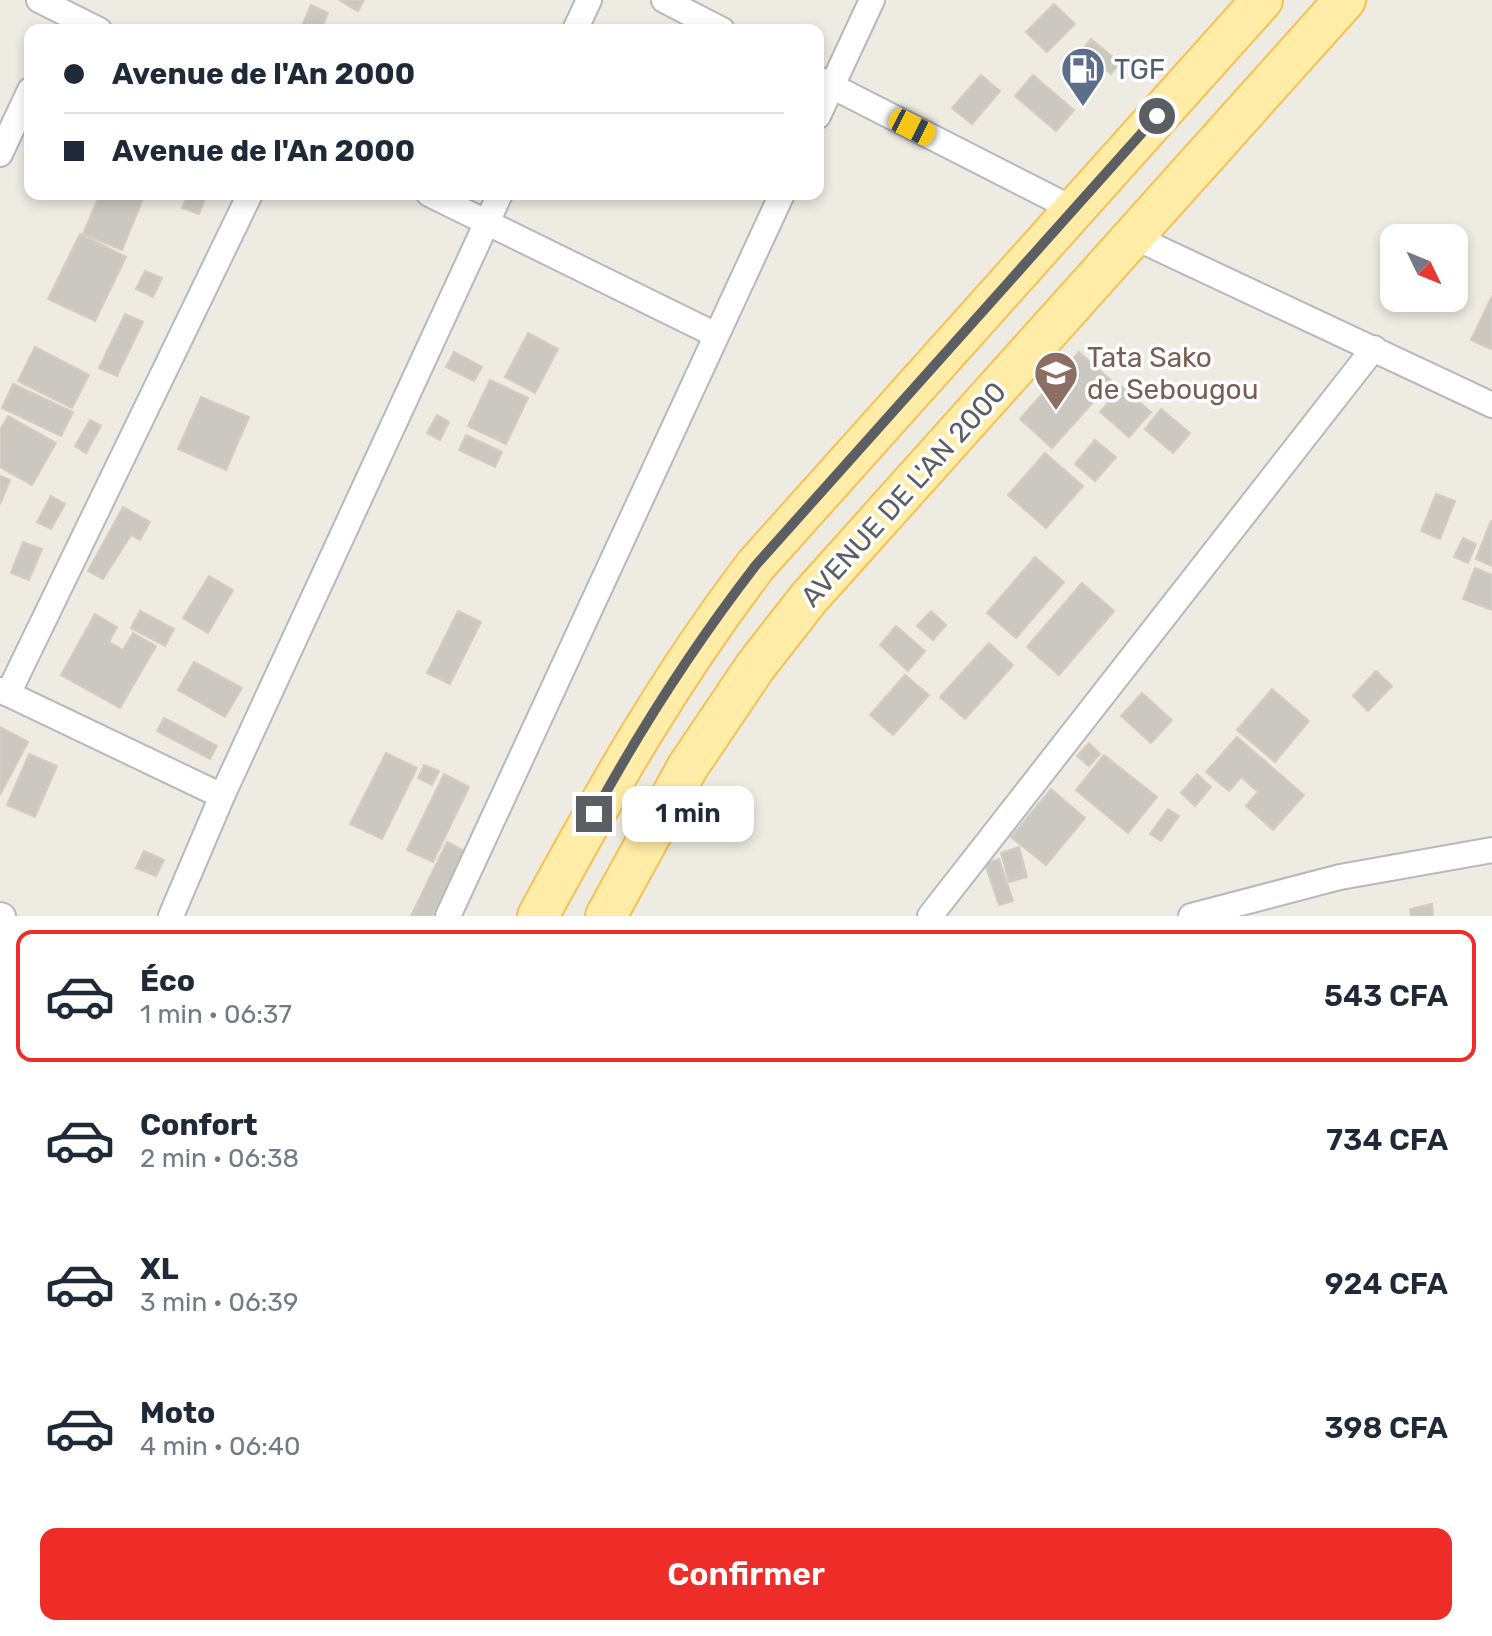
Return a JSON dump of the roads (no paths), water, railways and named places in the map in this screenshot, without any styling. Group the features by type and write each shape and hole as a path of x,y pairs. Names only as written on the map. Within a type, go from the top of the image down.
{"main road":[{"path":"538,916 636,738 712,622 756,565 1262,0"},
{"name":"AVENUE DE L'AN 2000","path":"606,916 687,768 791,622 1345,0"}],"street":[{"path":"39,0 86,24"},
{"path":"578,24 589,0"},
{"path":"664,0 710,24"},
{"path":"872,0 825,83 1073,209"},
{"path":"0,154 24,103"},
{"path":"222,796 4,692 247,200"},
{"path":"441,200 716,335"},
{"path":"171,916 222,796 497,200"},
{"path":"448,916 779,200"},
{"path":"1132,236 1492,405"},
{"path":"930,916 1374,348"},
{"path":"1191,916 1340,877 1492,850"}],"place":[{"name":"TGF","path":"1083,108"},
{"name":"Tata Sako de Sebougou","path":"1056,412"}]}
